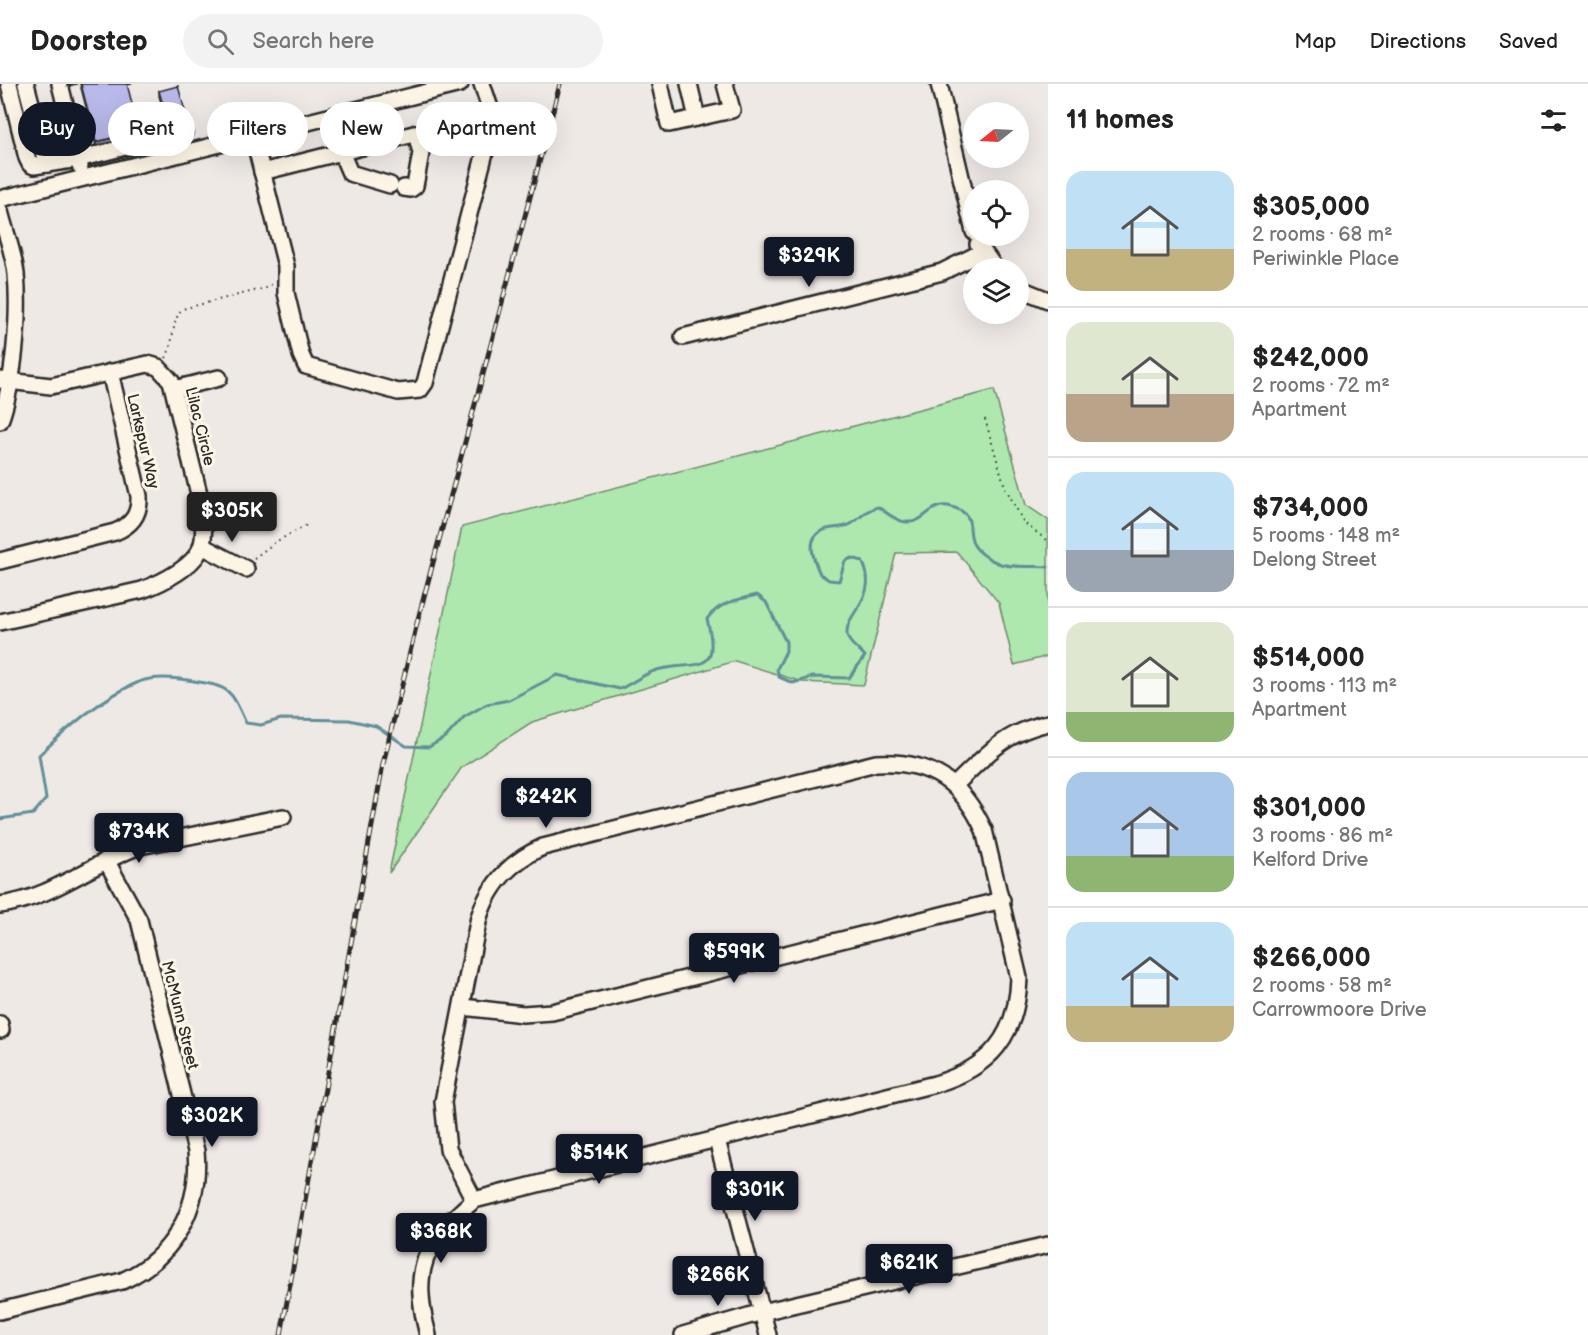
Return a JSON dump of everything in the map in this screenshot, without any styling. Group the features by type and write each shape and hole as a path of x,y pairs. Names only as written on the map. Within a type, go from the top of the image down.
{"street":[{"path":"9,84 30,164 78,159 108,151"},
{"path":"26,84 47,164"},
{"path":"60,84 83,178"},
{"path":"308,119 402,91 460,84"},
{"path":"483,84 487,102"},
{"path":"660,84 669,124 732,110 725,84"},
{"path":"689,84 697,118"},
{"path":"939,84 963,187"},
{"path":"404,136 416,133"},
{"path":"0,199 207,147"},
{"path":"258,156 286,266 286,284 301,354 306,366 398,393 420,390 425,383 484,156"},
{"path":"262,172 326,156"},
{"path":"344,156 350,173 411,189 415,186 420,156"},
{"path":"0,211 5,251 16,272 18,304 5,381 8,399 0,421"},
{"path":"979,246 987,258"},
{"path":"683,337 942,272 982,252"},
{"path":"1029,292 1048,300"},
{"path":"5,381 51,386 148,364 160,369"},
{"name":"Lilac Circle","path":"160,369 171,381 174,389 203,510 202,546"},
{"name":"Larkspur Way","path":"0,561 115,532 124,528 137,515 139,496 110,372"},
{"path":"174,389 219,378"},
{"path":"0,622 142,590 164,582 195,557 202,546 244,567"},
{"path":"956,784 994,745 1016,732 1048,723"},
{"path":"428,1335 420,1303 423,1268 435,1240 474,1200 960,1077 988,1057 1009,1029 1019,999 1017,959 984,830 976,812 956,784 914,766 892,762 876,763 543,847 524,855 513,864 497,880 486,897 479,916 443,1102 444,1126 454,1165 474,1200"},
{"path":"0,905 42,895 106,860 140,846 283,817"},
{"name":"McMunn Street","path":"0,1311 122,1281 138,1274 153,1264 170,1246 193,1199 197,1176 196,1151 139,920 106,860"},
{"path":"463,1007 523,1014 552,1012 1002,900"},
{"path":"717,1140 768,1335"},
{"path":"683,1335 762,1312 1048,1245"}],"path":[{"path":"160,369 174,338 177,315 182,309 266,288 277,280 286,284"},
{"path":"985,419 1005,487 1024,523 1048,541"},
{"path":"244,567 277,541 308,525"}],"green space":[{"path":"994,390 1026,505 1048,520 1048,656 1014,665 999,603 957,552 896,553 864,685 802,682 735,661 532,722 462,767 389,873 462,527"}],"building":[{"path":"81,84 127,84 132,102 108,102 108,139 96,142 96,102 86,102"},
{"path":"178,86 182,102 162,102 159,91"}],"waterway":[{"path":"0,819 33,814 46,799 39,755 99,705 125,688 145,680 180,679 216,685 233,697 246,723 261,725 281,719 349,720 376,726 406,746 429,747 446,737 464,717 487,704 509,700 557,675 620,689 657,670 702,663 708,658 711,650 707,619 723,605 757,595 766,602 786,642 786,651 777,669 779,677 793,683 813,677 849,678 865,656 849,641 847,630 864,596 867,574 862,561 852,558 845,561 839,581 829,580 820,574 813,556 812,544 818,533 827,529 848,526 874,508 878,507 903,522 913,522 933,509 952,507 968,517 973,543 987,557 1010,566 1048,567"}],"railway":[{"path":"281,1335 383,764 417,623 560,84"}]}
